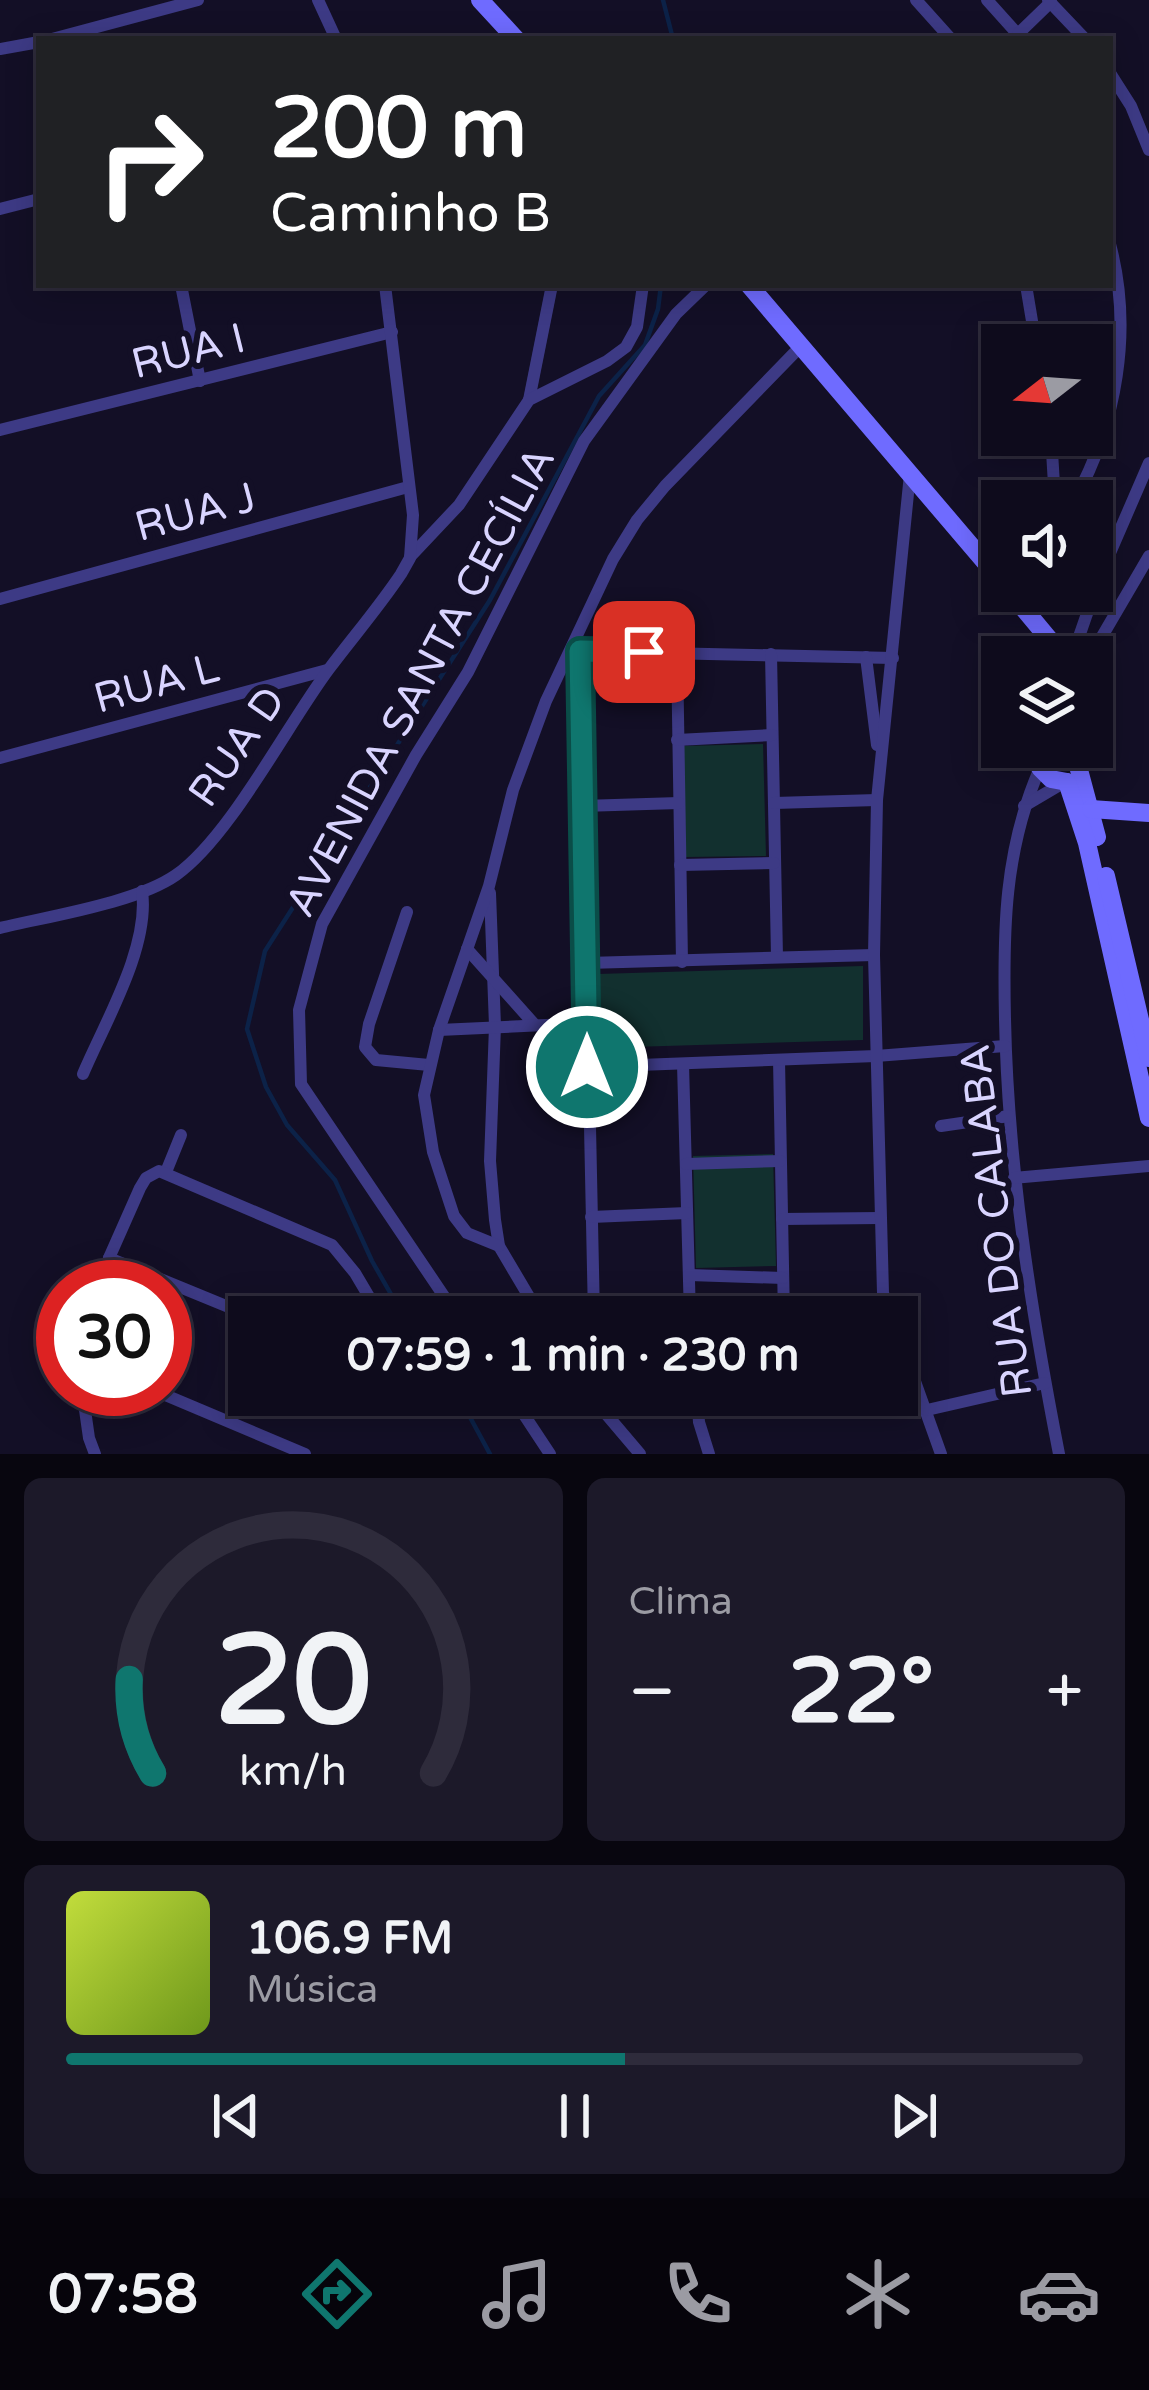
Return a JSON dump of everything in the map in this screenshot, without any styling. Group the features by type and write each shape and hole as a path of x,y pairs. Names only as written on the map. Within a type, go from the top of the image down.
{"main road":[{"path":"485,6 513,36"},
{"path":"752,288 981,557"},
{"path":"1027,612 1043,635"},
{"path":"1040,768 1051,779 1072,770"},
{"path":"1072,770 1091,809 1149,1058"},
{"path":"1072,770 1149,1118"},
{"path":"1091,809 1149,813"}],"street":[{"path":"63,36 198,0"},
{"path":"318,0 335,36"},
{"path":"916,0 948,36"},
{"path":"987,0 1020,36 1049,1 1081,36"},
{"path":"485,6 499,36"},
{"path":"0,49 36,43"},
{"path":"1113,78 1149,150"},
{"path":"0,208 36,200"},
{"path":"1113,263 1120,297 1120,350 1113,375"},
{"path":"182,288 200,381"},
{"path":"385,288 414,535 410,558"},
{"path":"529,400 551,288"},
{"path":"529,400 626,347 637,327 643,288"},
{"name":"AVENIDA SANTA CECÍLIA","path":"444,1296 301,1084 298,1010 322,924 468,672 584,441 676,314 703,288"},
{"path":"1026,288 1032,324"},
{"name":"RUA I","path":"0,430 392,332"},
{"path":"499,1246 467,1233 448,1201 424,1112 439,1030 489,886 520,768 546,701 576,651 614,559 650,503 801,346"},
{"name":"RUA D","path":"0,928 142,891 174,876 207,844 410,558 459,505 529,400"},
{"path":"1082,636 1100,576 1149,463"},
{"path":"883,1294 874,955 877,800 910,473"},
{"name":"RUA J","path":"0,599 408,487"},
{"path":"1104,636 1145,573 1149,556"},
{"path":"1030,616 1031,612"},
{"path":"576,651 893,658"},
{"path":"576,651 593,1296"},
{"path":"677,653 682,962"},
{"path":"771,654 776,957"},
{"path":"866,657 879,764"},
{"name":"RUA L","path":"0,758 328,669"},
{"path":"677,740 772,735"},
{"name":"RUA DO CALABA","path":"1040,768 1023,807 1006,891 1005,1046 1014,1178 1059,1454"},
{"path":"1023,807 1072,770"},
{"path":"773,803 877,800"},
{"path":"582,806 679,803"},
{"path":"680,865 775,863"},
{"path":"489,886 495,1026 490,1161 499,1246 529,1296"},
{"path":"83,1074 139,940 142,891"},
{"path":"407,912 365,1047 376,1060 429,1066"},
{"path":"467,950 536,1025"},
{"path":"587,963 874,955"},
{"path":"439,1030 588,1023"},
{"path":"587,1067 1005,1046"},
{"path":"779,1060 783,1296"},
{"path":"683,1064 689,1296"},
{"path":"940,1126 1009,1116"},
{"path":"171,1173 182,1135"},
{"path":"686,1164 780,1161"},
{"path":"1014,1178 1149,1166"},
{"path":"228,1307 109,1258 152,1173 171,1173 332,1245 369,1296"},
{"path":"591,1216 687,1213"},
{"path":"782,1219 880,1218"},
{"path":"688,1275 783,1277"},
{"path":"918,1406 927,1410 1045,1383"},
{"path":"918,1386 941,1454"},
{"path":"192,1406 304,1454"},
{"path":"85,1416 95,1454"},
{"path":"525,1416 550,1454"},
{"path":"608,1416 640,1454"},
{"path":"699,1416 709,1454"}],"green space":[{"path":"763,744 766,856 686,857 683,746"},
{"path":"863,966 863,1040 599,1048 598,974"},
{"path":"773,1154 776,1266 696,1268 693,1156"}],"waterway":[{"path":"663,0 672,36"},
{"path":"392,1296 335,1180 287,1125 266,1087 247,1029 265,951 490,600 599,396 645,345 661,288"},
{"path":"469,1416 490,1454"}],"route":[{"path":"587,1067 580,651 644,652"}]}
